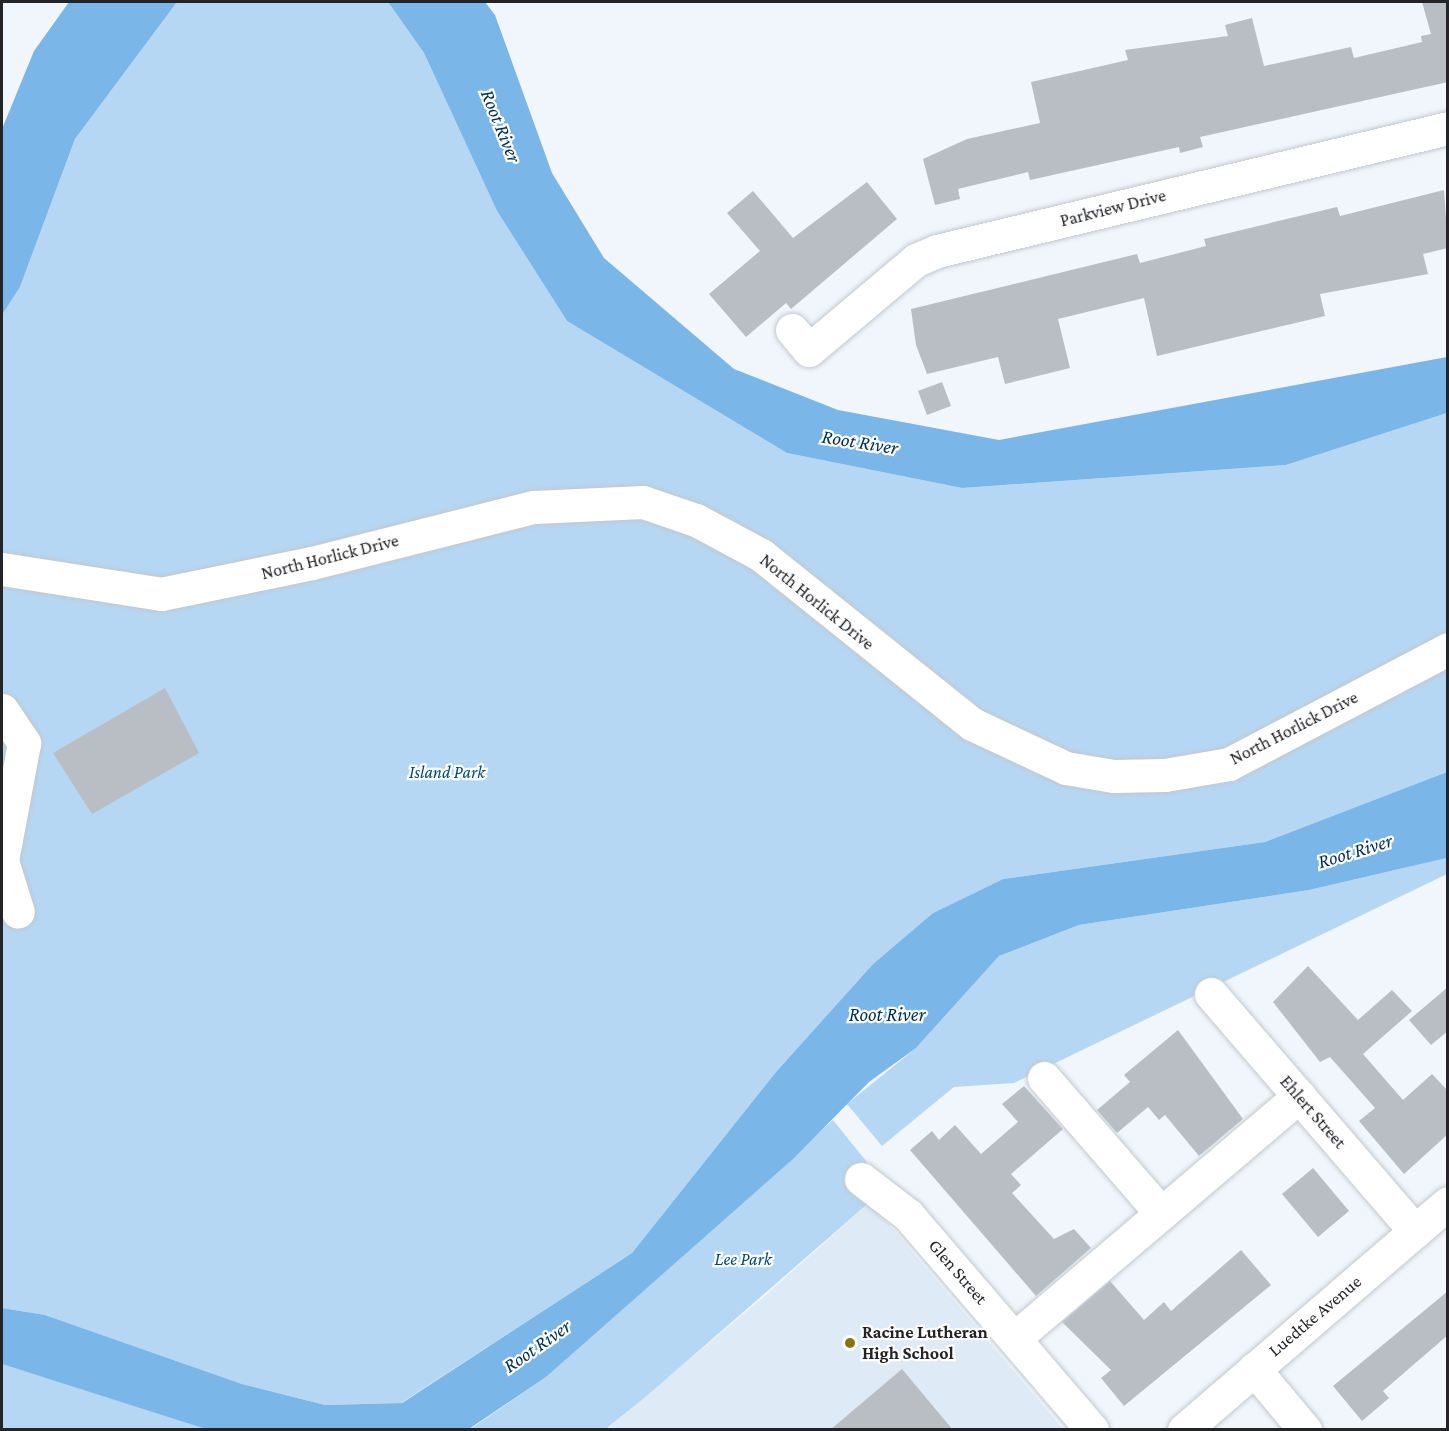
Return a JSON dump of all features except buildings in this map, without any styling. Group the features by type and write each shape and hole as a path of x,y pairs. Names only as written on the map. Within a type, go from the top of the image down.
{"street":[{"name":"Parkview Drive","path":"800,340 916,260 937,251 1448,128"},
{"name":"North Horlick Drive","path":"2,569 161,594 312,563 534,507 643,502 696,520 761,555 972,723 1066,768 1113,776 1165,776 1229,764 1448,649"},
{"path":"2,710 24,743 2,861 18,912"},
{"name":"Ehlert Street","path":"1211,994 1415,1231"},
{"path":"1044,1078 1161,1213"},
{"path":"1016,1337 1299,1096"},
{"name":"Glen Street","path":"861,1179 908,1215 1016,1337 1092,1430"},
{"name":"Luedtke Avenue","path":"1184,1430 1448,1203"},
{"path":"1254,1369 1305,1430"}],"shaded area":[{"name":"Racine Lutheran High School","path":"870,1202 1063,1429 606,1430 768,1293"}],"green space":[{"name":"Island Park","path":"177,2 388,2 424,53 497,211 567,321 787,453 962,488 1286,465 1447,413 1447,772 1265,842 1003,879 933,913 873,964 776,1072 632,1253 401,1403 325,1405 242,1384 45,1315 2,1308 2,315 20,287 75,139"},
{"path":"1447,858 1447,874 1014,1083 954,1087 882,1146 847,1104 916,1048 999,956 1079,925 1309,890"},
{"name":"Lee Park","path":"833,1120 887,1187 649,1394 606,1429 469,1430 546,1377"},
{"path":"2,1364 155,1411 206,1429 2,1429"}],"water":[{"path":"69,2 177,2 75,139 20,287 2,315 2,129 34,51"},
{"name":"Root River","path":"388,2 485,2 495,15 552,173 604,258 734,369 838,410 999,440 1447,357 1447,413 1286,465 962,488 787,453 567,321 497,211 424,53"},
{"name":"Root River","path":"1447,772 1447,858 1309,890 1079,925 999,956 916,1048 869,1082 793,1159 546,1377 469,1429 206,1429 2,1364 2,1308 45,1315 242,1384 325,1405 402,1403 632,1253 776,1072 873,964 933,913 1003,879 1265,842"}],"place":[{"name":"Racine Lutheran High School","path":"850,1343"}]}
